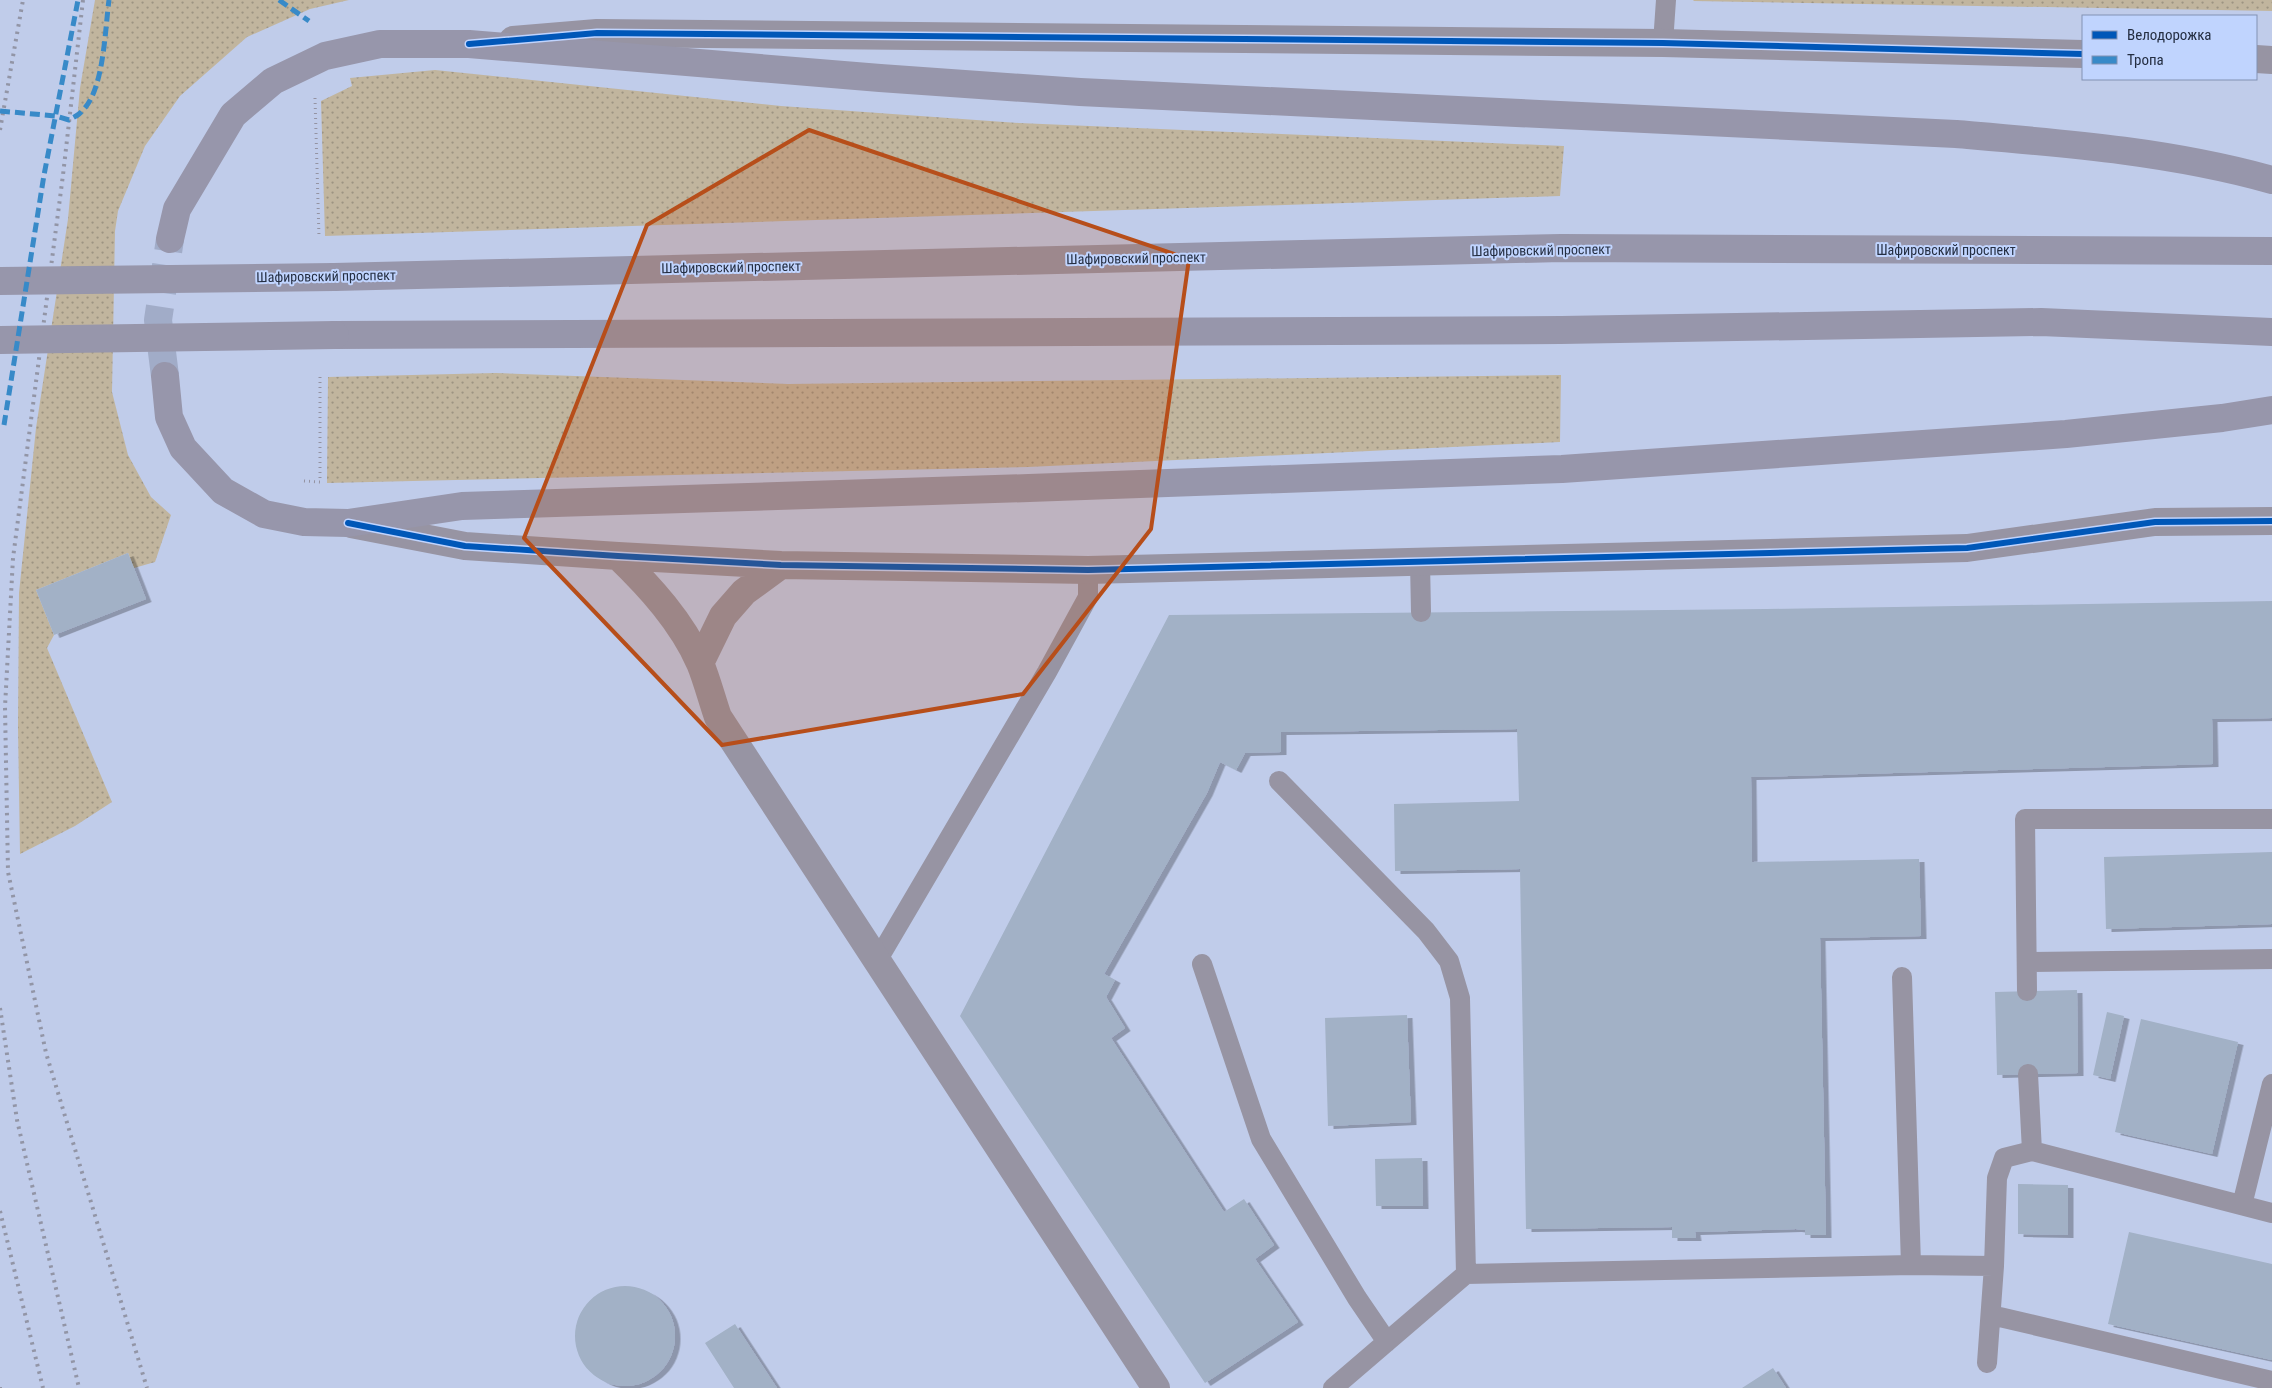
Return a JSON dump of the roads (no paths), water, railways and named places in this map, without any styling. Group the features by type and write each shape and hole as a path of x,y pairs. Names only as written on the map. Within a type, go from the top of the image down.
{"main road":[{"path":"170,239 176,209 233,115 273,80 324,56 380,44 469,44 880,78 1080,92 1994,137 2082,145 2166,158 2247,173 2272,180"},
{"name":"Шафировский проспект","path":"0,281 334,276 1561,248 2272,251"},
{"path":"0,340 335,335 1561,330 2041,322 2272,332"},
{"path":"165,376 169,417 183,448 223,491 264,514 304,522 348,523 462,506 1562,469 2066,434 2222,418 2272,410"}],"street":[{"path":"469,44 597,33 1663,43 2082,54"},
{"path":"2257,59 2272,60"},
{"path":"348,523 465,546 618,556 781,565 1088,570 1968,548 2155,522 2272,521"},
{"path":"618,556 648,584 674,619 700,663 718,718 1156,1388"},
{"path":"700,663 723,616 744,592 781,565"}],"lane":[{"path":"1663,43 1666,0"},
{"path":"1420,562 1421,612"},
{"path":"877,961 1047,672 1088,597 1088,570"},
{"path":"1279,781 1426,931 1449,961 1460,998 1466,1274"},
{"path":"2027,991 2026,819 2272,818"},
{"path":"2027,962 2272,959"},
{"path":"1202,964 1261,1139 1357,1298 1387,1342"},
{"path":"1902,978 1911,1265"},
{"path":"2028,1074 2032,1151"},
{"path":"2242,1206 2272,1084"},
{"path":"1987,1363 1994,1266 1996,1178 2004,1158 2032,1151 2272,1213"},
{"path":"1333,1388 1466,1274 1911,1265 1994,1266"},
{"path":"1991,1315 2272,1380"}],"tunnel":[{"path":"165,376 158,320 170,239"}],"railway":[{"path":"0,130 23,0"},
{"path":"83,0 63,175 13,558 5,707 8,872 46,1053 147,1388"},
{"path":"0,1008 17,1120 79,1388"},
{"path":"0,1211 43,1388"}]}
